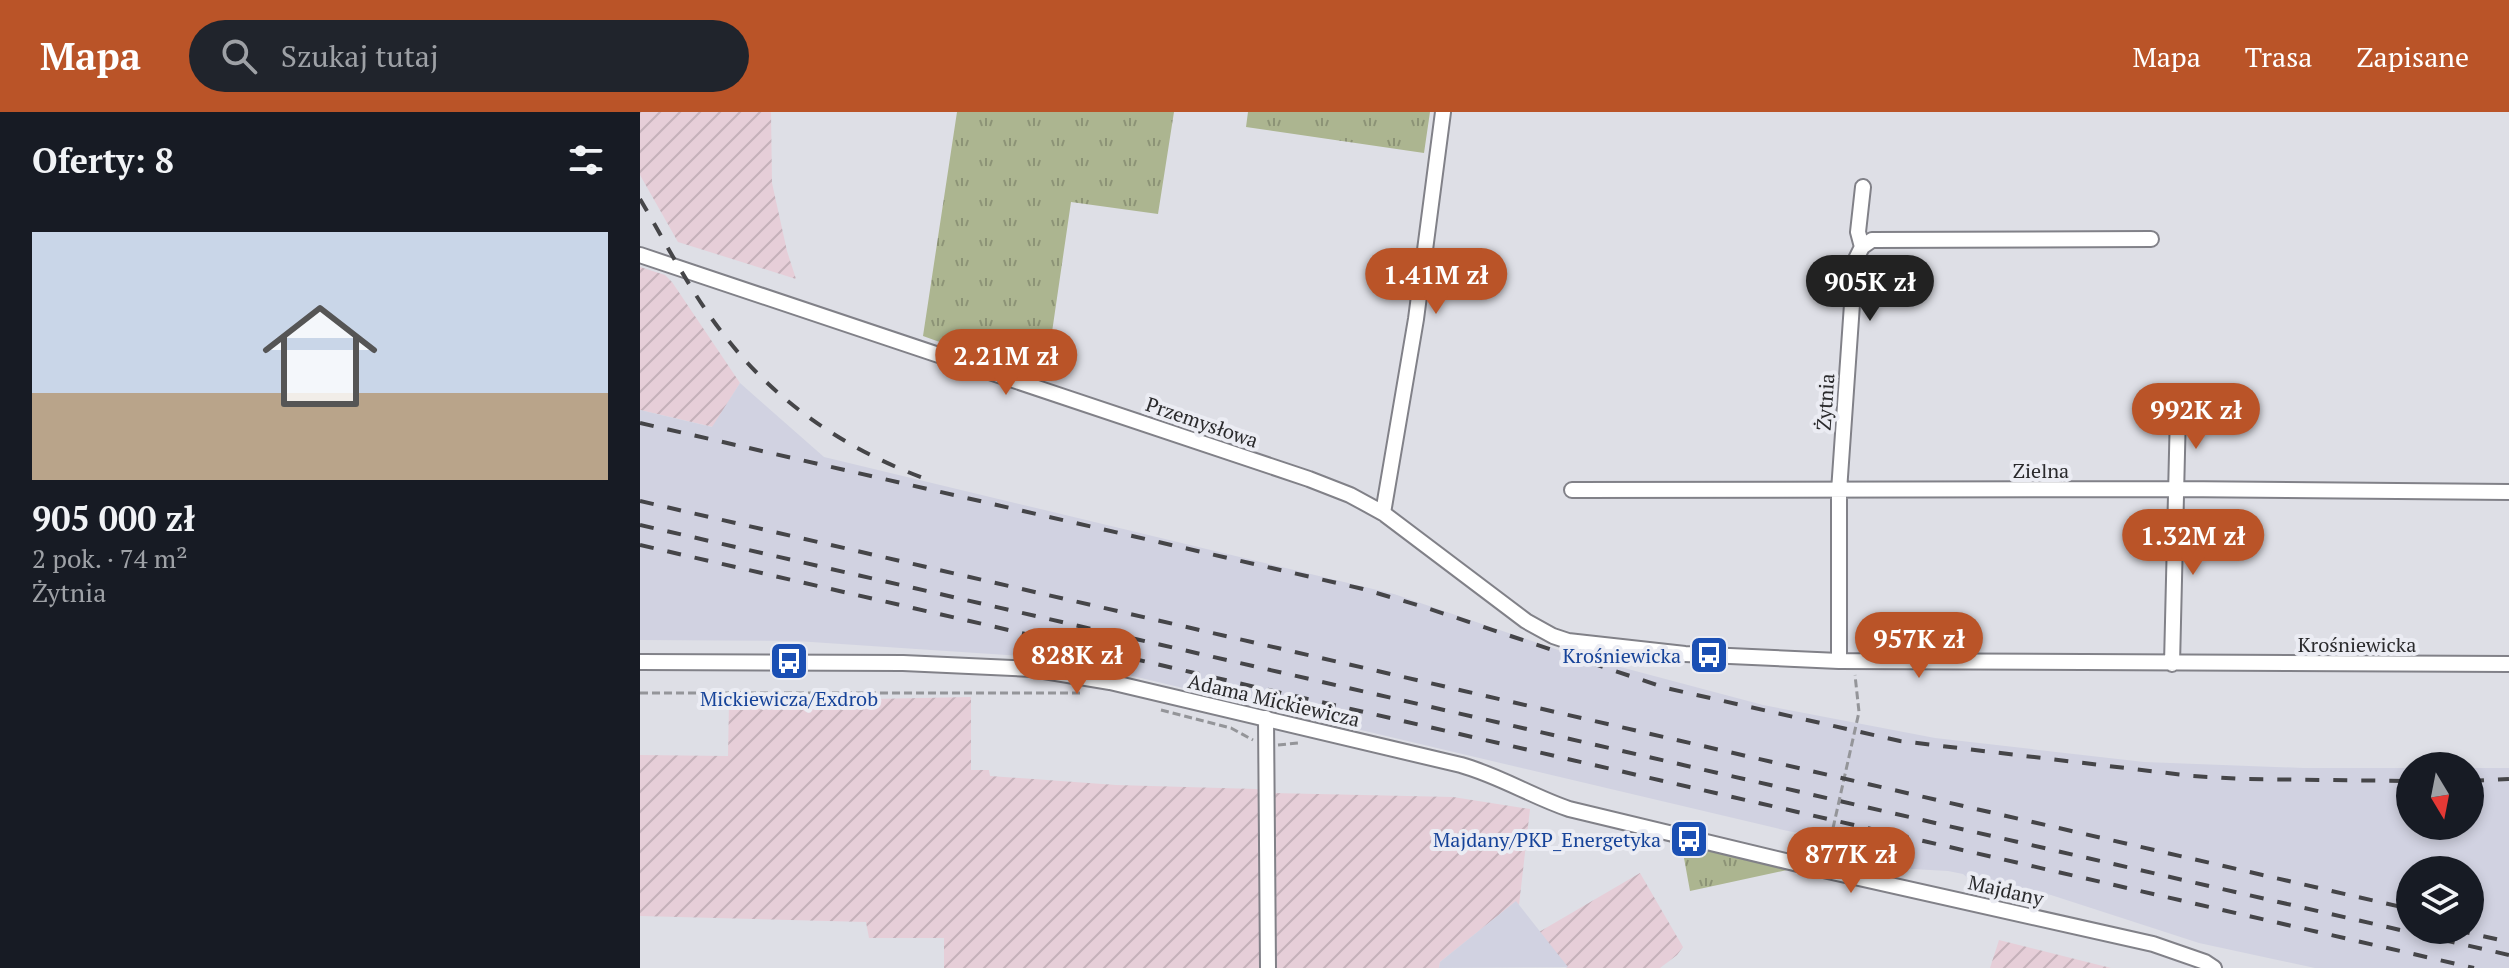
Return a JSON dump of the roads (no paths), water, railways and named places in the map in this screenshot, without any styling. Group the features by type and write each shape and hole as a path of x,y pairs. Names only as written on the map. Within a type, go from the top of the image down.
{"street":[{"path":"1383,513 1416,319 1443,112"},
{"name":"Żytnia","path":"1839,661 1839,491 1855,261 1862,247 1858,232 1863,187"},
{"path":"1862,247 1872,240 2151,239"},
{"name":"Przemysłowa","path":"640,255 1309,479 1350,495 1383,513"},
{"path":"2172,664 2178,411"},
{"name":"Zielna","path":"1572,490 2509,492"},
{"name":"Krośniewicka","path":"1383,513 1526,621 1568,641 1685,654 1839,661 2509,664"},
{"name":"Adama Mickiewicza","path":"640,662 889,662 1032,669 1110,682 1266,718 1461,765 1491,773 1511,783"},
{"path":"1266,718 1268,968"},
{"name":"Majdany","path":"1511,783 1569,809 2153,944 2214,968"}],"railway":[{"path":"640,199 712,319 766,382 841,439 926,479"},
{"path":"640,423 1363,589 1666,688 1900,741 2192,776 2396,781"},
{"path":"640,501 2396,906"},
{"path":"640,525 2509,955"},
{"path":"640,545 2474,968"},
{"path":"2484,780 2509,779"},
{"path":"2484,936 2509,942"}],"place":[{"name":"Krośniewicka","path":"1709,655"},
{"name":"Mickiewicza/Exdrob","path":"789,661"},
{"name":"Majdany/PKP_Energetyka","path":"1689,839"}]}
